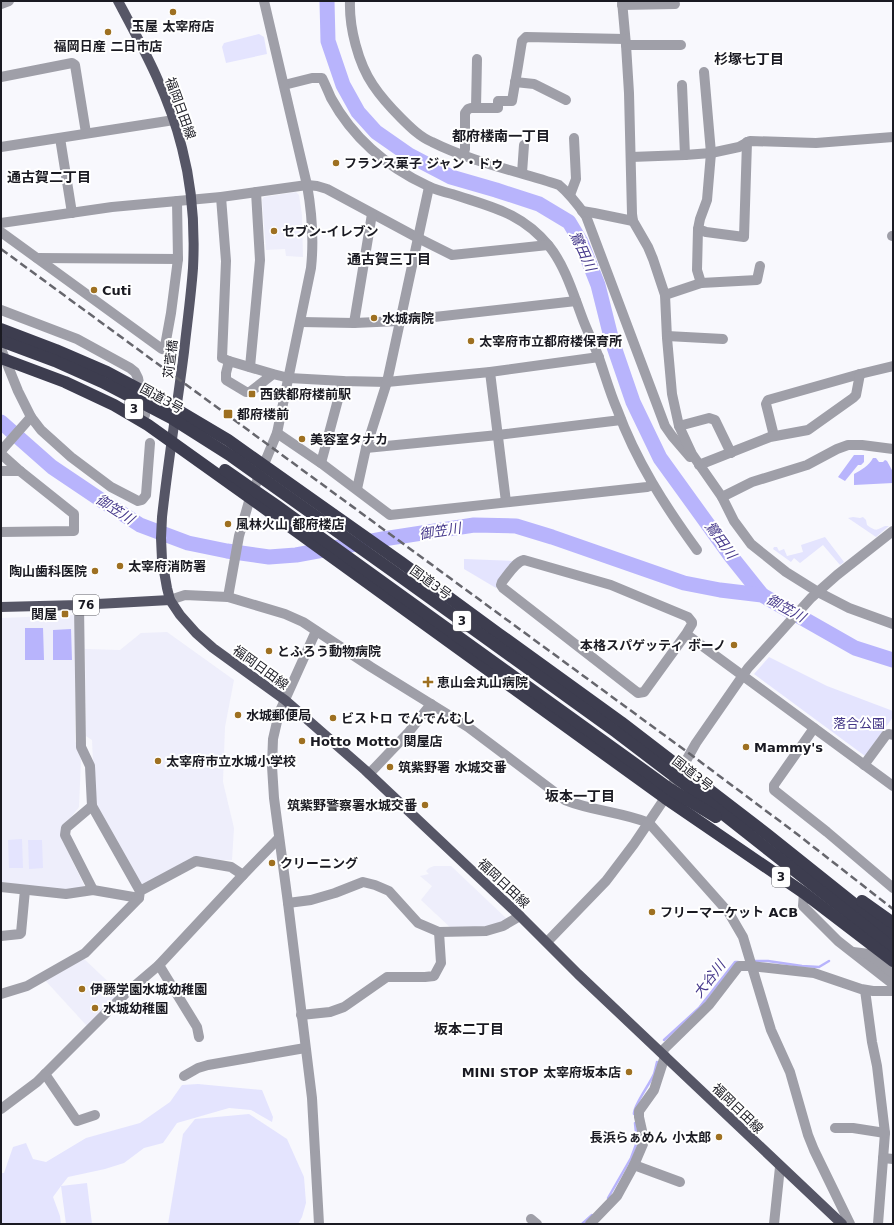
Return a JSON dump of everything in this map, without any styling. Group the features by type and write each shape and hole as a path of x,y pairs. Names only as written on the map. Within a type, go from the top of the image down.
{"highway":[{"name":"国道3号","path":"1,329 56,350 106,372 170,405 228,440 384,550 621,722 768,835 893,935"},
{"name":"国道3号","path":"1,341 55,361 102,382 170,418 231,456 616,732 695,792 893,948"},
{"name":"3","path":"2,353 35,362 96,389 145,415 252,494"},
{"name":"3","path":"2,353 114,405 148,425 276,510 668,793 849,926 893,961"},
{"name":"3","path":"668,793 845,890 893,923"}],"main road":[{"name":"福岡日田線","path":"118,1 150,62 174,120 188,177 193,231"},
{"name":"苅萱橋","path":"162,560 162,517 189,307 193,267 193,231"},
{"name":"福岡日田線","path":"162,560 170,600 196,633 213,648 285,700 369,774 520,916 578,974 780,1167 842,1224"},
{"name":"76","path":"1,607 79,605 170,600"}],"street":[{"path":"1,4 9,1"},
{"path":"228,597 240,536 252,494 277,433 311,268 313,248 312,214 308,185 264,1"},
{"path":"350,1 352,25 361,63 373,84 392,108 411,128 430,142 463,156 559,185 570,195 586,216 665,426 688,456 699,465"},
{"path":"675,4 622,3 626,42 632,214 633,221 648,247 665,295 672,394 679,426 699,465 722,497 734,521 751,544 814,595 893,624"},
{"path":"463,156 465,149 464,115 468,109 498,108 498,100 512,101 522,41 526,37 680,45"},
{"path":"476,108 477,59"},
{"path":"1,77 72,63 75,65 86,133"},
{"path":"701,283 697,270 698,229 707,200 711,152 704,72"},
{"path":"284,85 312,78 322,78 331,97 351,128 378,156 397,170 429,187 504,211 514,216 539,235 548,245 561,263 630,440 653,485 673,517 697,550"},
{"path":"515,82 534,84 566,100"},
{"path":"682,84 685,155"},
{"path":"1,147 174,120"},
{"path":"631,156 685,155 711,152 739,147 747,142 760,140 816,142 893,137"},
{"path":"60,138 72,213"},
{"path":"570,195 576,179 574,138"},
{"path":"698,229 706,232 744,237 747,142"},
{"path":"522,173 524,144"},
{"path":"1,223 112,207 221,197 308,185 327,189 452,255 548,245"},
{"path":"357,489 366,448 387,382 429,187"},
{"path":"250,367 260,260 256,192"},
{"path":"221,197 226,260 222,358 229,361 289,378 387,382 490,372 598,357"},
{"path":"1,232 162,349 165,346 171,313 178,259 178,201"},
{"path":"582,211 594,212 633,221"},
{"path":"354,323 372,214"},
{"path":"37,258 178,259"},
{"path":"665,295 701,283 757,280 760,266"},
{"path":"300,322 354,323 399,321 576,301"},
{"path":"1,310 77,339 130,368 135,372 138,378 145,415"},
{"path":"667,336 723,339"},
{"path":"2,353 29,419 71,457 111,487 138,501 142,500 146,495 150,443"},
{"path":"229,361 226,380 246,392 250,392 273,374"},
{"path":"774,436 766,404 768,400 893,366"},
{"path":"490,372 506,502"},
{"path":"699,465 774,436 808,430 856,395 860,374"},
{"path":"321,463 342,381"},
{"path":"679,426 712,418 715,420 731,453"},
{"path":"1,532 74,531 74,514 20,471 2,451 29,419"},
{"path":"366,448 498,435 621,420"},
{"path":"277,433 357,489 390,515 639,488 653,485"},
{"path":"722,497 752,482 807,465 837,449 848,445 862,445 893,449"},
{"path":"1,471 20,471"},
{"path":"547,942 606,881 649,823 696,744 746,672 814,595 893,531"},
{"path":"521,561 531,562 610,585 688,617 692,624 686,634 644,692 638,693 503,588 502,582 521,561"},
{"path":"170,600 185,595 228,597 285,614 303,622 371,668 468,727 565,800 580,806 636,818 649,823 729,913 743,937 771,1030 790,1072 808,1135 850,1224"},
{"path":"79,605 81,748 90,766 92,806 140,895"},
{"path":"316,631 279,713 275,726 272,751 274,798 312,1098 319,1224"},
{"path":"686,634 746,672 814,728 893,786"},
{"path":"369,774 408,733 431,704"},
{"path":"814,728 774,785 774,790 827,832 893,888"},
{"path":"864,765 886,735 893,735"},
{"path":"92,806 66,828 65,836 93,890"},
{"path":"1,1109 37,1082 125,994 159,965 279,838"},
{"path":"1,994 27,986 85,953 140,895 196,861 231,867 243,875"},
{"path":"288,903 311,900 335,893 363,882 389,891 418,923 438,932 486,932 502,926 520,916"},
{"path":"1,887 66,894 93,890 140,895"},
{"path":"1,936 21,933 25,890"},
{"path":"804,893 803,906 838,941 893,984"},
{"path":"838,941 849,926"},
{"path":"301,1015 330,1012 344,1007 387,977 434,976 441,963 438,932"},
{"path":"852,952 869,954 893,973"},
{"path":"159,965 197,1026 199,1037"},
{"path":"590,1224 617,1196 634,1165 643,1144 639,1111 654,1090 663,1054 709,1005 739,966 814,973 865,990 893,991"},
{"path":"865,990 877,1066 888,1158 878,1224"},
{"path":"184,1076 198,1068 208,1065 305,1048"},
{"path":"44,1074 77,1121 95,1115"},
{"path":"835,1128 852,1128 885,1133"},
{"path":"634,1165 680,1182"},
{"path":"774,1224 780,1167"}],"shaded area":[{"path":"296,192 299,195 302,215 303,257 286,256 285,249 266,250 262,200 264,197"},
{"path":"854,455 864,455 864,462 861,465 858,465 845,481 838,477"},
{"path":"873,458 876,458 879,462 883,462 885,460 887,461 893,472 893,483 854,485 854,474 867,466"},
{"path":"75,615 75,741 81,760 79,807 61,830 67,850 85,887 68,891 1,882 1,618"},
{"path":"25,628 43,628 44,660 25,660"},
{"path":"71,629 72,660 53,660 53,630"},
{"name":"太宰府市立水城小学校","path":"167,632 234,680 225,727 223,782 234,828 232,860 194,860 141,886 95,805 92,740 86,736 85,649 120,650 141,633"},
{"path":"434,866 451,866 508,920 499,925 452,929 421,900 432,886 420,876 429,874 426,871"},
{"path":"82,957 120,993 87,1026 44,979"}],"green space":[{"path":"259,34 264,37 267,54 226,63 222,47 224,43"},
{"path":"863,517 866,520 867,525 873,529 889,526 876,537 848,518"},
{"path":"825,537 844,562 840,565 823,545 800,563 794,558 791,562 773,549 774,547 777,547 779,551 784,549 787,556 803,552 801,545"},
{"path":"464,559 515,561 496,588 464,569"},
{"name":"落合公園","path":"769,657 827,686 893,711 893,717 865,756 754,674"},
{"path":"22,839 23,868 9,868 8,840"},
{"path":"28,840 42,840 43,868 29,869"},
{"path":"198,1084 262,1090 273,1117 272,1122 251,1110 229,1108 177,1123 163,1143 144,1148 124,1163 105,1169 68,1177 53,1197 60,1216 61,1224 1,1224 1,1173 4,1173 13,1147 26,1143 33,1159 46,1162 86,1138 140,1123 170,1102 182,1085"},
{"path":"249,1114 287,1139 304,1177 306,1203 302,1217 298,1224 168,1224 183,1134 195,1119"},
{"path":"87,1183 92,1224 66,1224 61,1186"}],"waterway":[{"name":"鷺田川","path":"327,1 328,41 343,85 358,112 376,132 409,155 451,177 539,204 569,222 581,242 598,285 612,341 633,402 660,458 730,555 762,595"},
{"name":"御笠川","path":"1,422 52,467 104,502 140,525 188,543 227,551 269,557 296,555 383,539 474,525 516,526 684,583 720,590 762,595 855,648 893,660"},
{"name":"大谷川","path":"753,961 768,961 819,967 829,961"},
{"name":"大谷川","path":"664,1040 699,1008 735,962 738,962"},
{"name":"大谷川","path":"634,1114 634,1110 654,1074 657,1062"},
{"name":"大谷川","path":"608,1198 631,1158 637,1142 635,1123"},
{"name":"大谷川","path":"582,1224 592,1215"}],"railway":[{"path":"1,249 690,754 797,834 893,909"}],"place":[{"name":"玉屋 太宰府店","path":"173,12"},
{"name":"福岡日産 二日市店","path":"108,32"},
{"name":"フランス菓子 ジャン・ドゥ","path":"336,163"},
{"name":"セブン-イレブン","path":"274,231"},
{"name":"Cuti","path":"94,290"},
{"name":"水城病院","path":"374,318"},
{"name":"太宰府市立都府楼保育所","path":"471,341"},
{"name":"西鉄都府楼前駅","path":"252,394"},
{"name":"都府楼前","path":"228,414"},
{"name":"美容室タナカ","path":"302,439"},
{"name":"風林火山 都府楼店","path":"228,524"},
{"name":"太宰府消防署","path":"120,566"},
{"name":"陶山歯科医院","path":"95,571"},
{"name":"関屋","path":"65,614"},
{"name":"本格スパゲッティ ボーノ","path":"734,645"},
{"name":"とふろう動物病院","path":"269,651"},
{"name":"恵山会丸山病院","path":"428,682"},
{"name":"水城郵便局","path":"238,715"},
{"name":"ビストロ でんでんむし","path":"333,718"},
{"name":"Hotto Motto 関屋店","path":"302,741"},
{"name":"Mammy's","path":"746,747"},
{"name":"太宰府市立水城小学校","path":"158,761"},
{"name":"筑紫野署 水城交番","path":"390,767"},
{"name":"筑紫野警察署水城交番","path":"425,805"},
{"name":"クリーニング","path":"272,863"},
{"name":"フリーマーケット ACB","path":"652,912"},
{"name":"伊藤学園水城幼稚園","path":"82,989"},
{"name":"水城幼稚園","path":"95,1008"},
{"name":"MINI STOP 太宰府坂本店","path":"629,1072"},
{"name":"長浜らぁめん 小太郎","path":"719,1137"}],"district":[{"name":"杉塚七丁目","path":"749,59"},
{"name":"都府楼南一丁目","path":"501,136"},
{"name":"通古賀二丁目","path":"49,177"},
{"name":"通古賀三丁目","path":"389,259"},
{"name":"坂本一丁目","path":"580,796"},
{"name":"坂本二丁目","path":"469,1029"}]}
